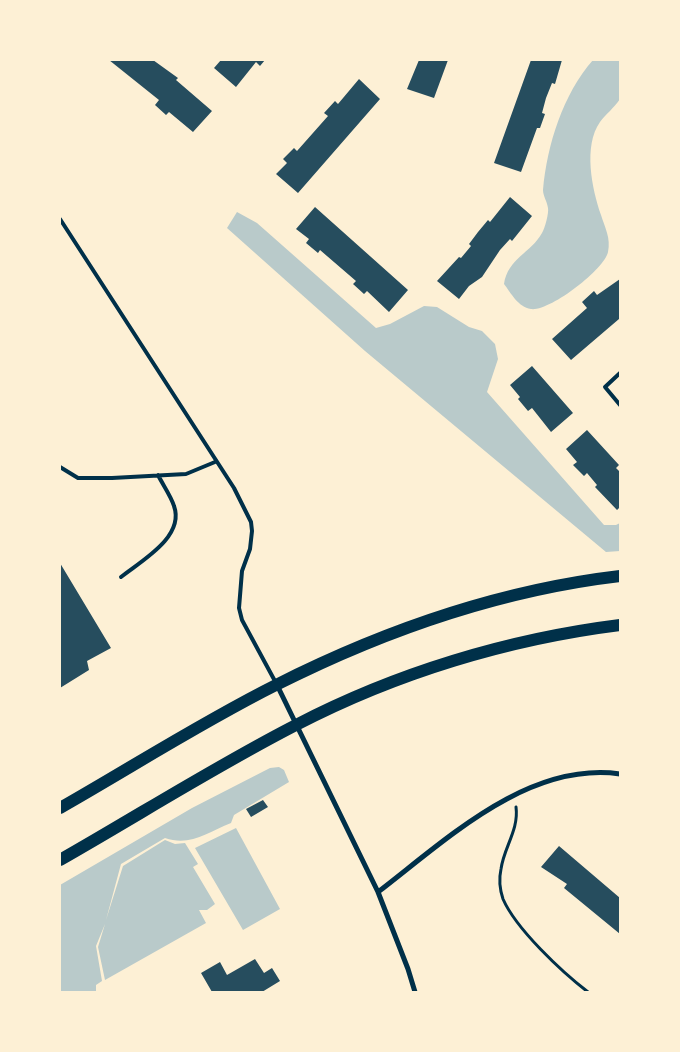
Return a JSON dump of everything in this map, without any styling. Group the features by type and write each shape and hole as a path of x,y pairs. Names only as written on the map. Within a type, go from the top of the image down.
{"main road":[{"path":"60,808 277,684 363,645 460,610 529,592 620,576"},
{"path":"60,860 296,725 358,696 454,661 532,640 620,625"}],"street":[{"path":"277,684 378,892 408,968 415,992"},
{"path":"378,892 468,824 515,793 555,778 586,773 620,774"}],"lane":[{"path":"60,218 215,462 234,488 251,522 250,549 242,571 239,608 242,620 277,684"},
{"path":"620,373 605,387 620,405"},
{"path":"60,467 78,478 186,474 215,462"},
{"path":"121,577 168,539 176,523 175,508 158,475"}],"path":[{"path":"515,793 518,820 500,870 503,898 527,933 570,978 588,992"}],"shaded area":[{"path":"593,60 620,60 620,99 600,122 595,132 590,155 592,180 608,238 608,252 597,269 587,279 562,297 539,308 526,308 519,303 504,284 506,275 543,231 548,210 543,190 548,155 565,104 573,88"},
{"path":"237,212 257,223 376,328 390,324 424,306 437,307 469,327 482,331 495,344 498,359 487,392 604,525 620,523 620,551 606,552 365,351 227,228"},
{"path":"279,767 284,770 289,782 234,815 231,823 191,840 183,841 165,838 121,864 106,920 123,866 165,840 175,844 185,843 198,864 193,867 215,904 207,910 199,910 206,923 105,980 98,947 105,924 96,946 102,981 96,985 96,992 61,992 60,885 192,808 270,768"},
{"path":"236,828 280,909 243,930 195,848"}],"building":[{"path":"109,60 153,60 178,78 176,80 212,111 193,132 169,112 166,115 155,105 159,100"},
{"path":"221,60 265,60 260,66 256,62 236,87 214,68"},
{"path":"419,60 448,60 434,98 407,89"},
{"path":"531,60 562,60 555,84 552,83 546,98 542,113 545,114 540,128 537,128 521,172 494,163"},
{"path":"359,79 380,99 298,193 276,174 287,163 283,159 294,148 297,151 328,116 324,113 335,101 338,104"},
{"path":"510,197 532,216 512,241 510,239 500,250 482,277 469,286 459,299 437,281 459,257 461,258 471,246 469,244 478,232 488,220 490,222"},
{"path":"315,207 408,290 389,312 367,291 364,294 353,284 356,281 320,250 318,253 306,243 309,239 296,229"},
{"path":"620,279 619,319 571,360 552,339 587,308 582,302 594,291 597,295"},
{"path":"532,366 573,413 551,432 532,408 528,411 510,385"},
{"path":"587,430 619,465 616,468 620,472 620,507 617,510 595,487 597,485 587,473 584,476 573,465 577,462 566,449"},
{"path":"60,563 111,648 87,661 89,670 60,688"},
{"path":"263,800 268,807 251,817 246,809"},
{"path":"559,846 620,898 620,934 564,888 567,884 541,867"},
{"path":"255,959 264,973 272,968 280,981 262,992 212,992 201,973 220,962 227,975"}]}
